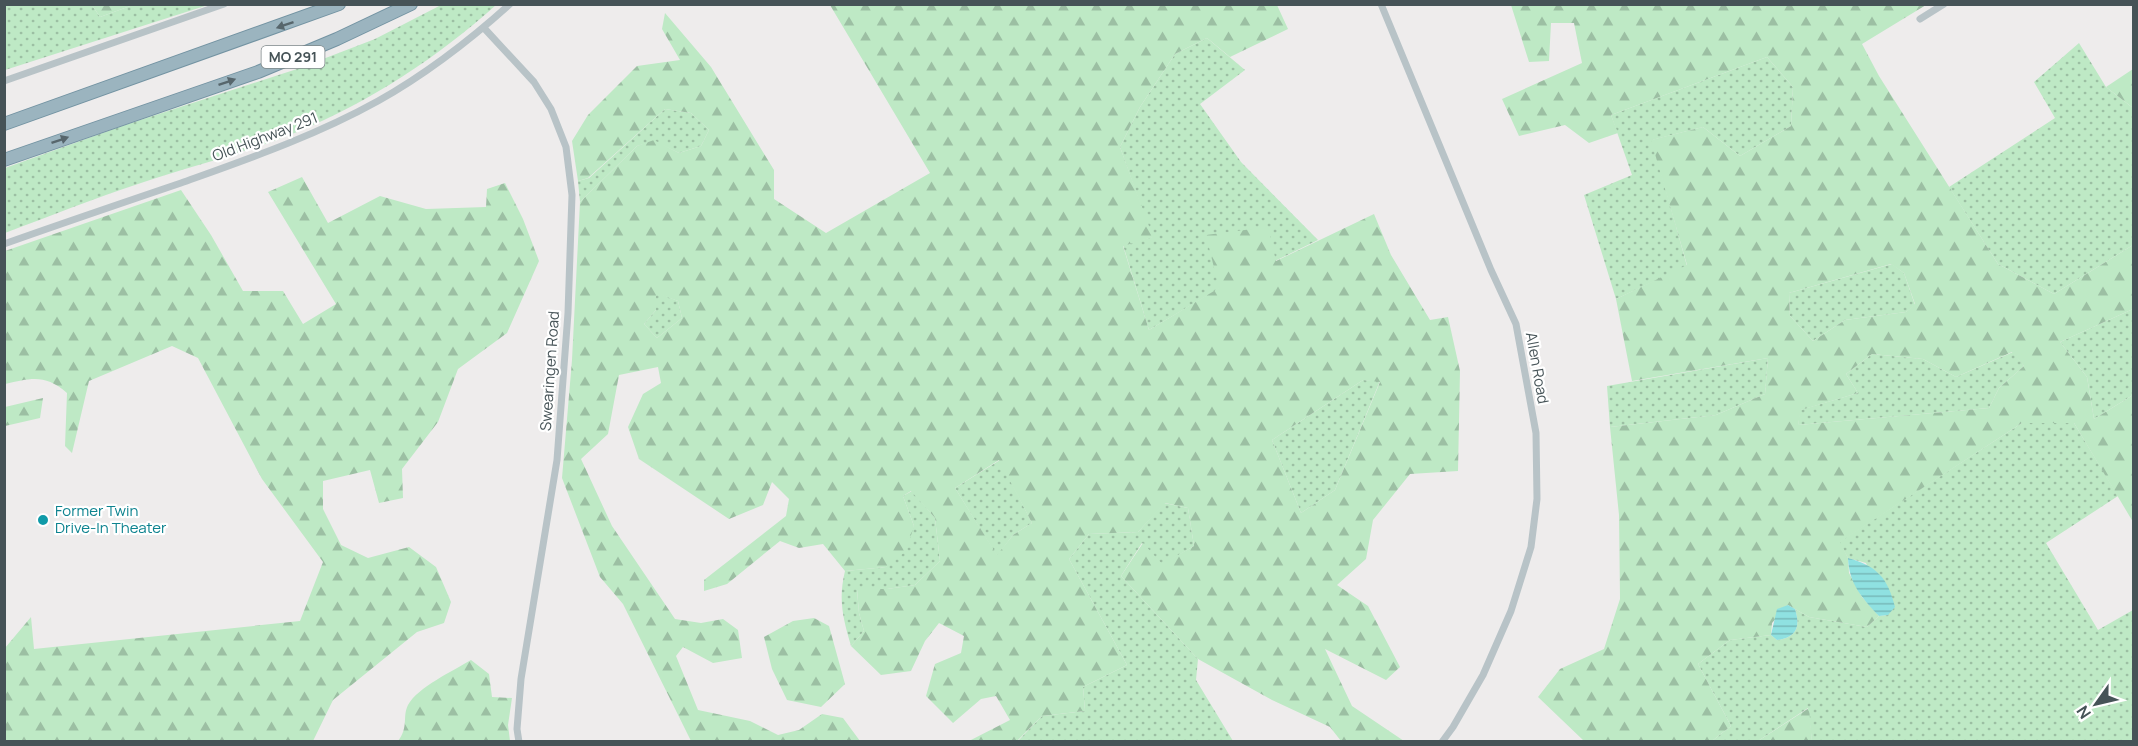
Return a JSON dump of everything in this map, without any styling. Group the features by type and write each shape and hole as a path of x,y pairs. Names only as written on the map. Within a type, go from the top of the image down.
{"highway":[{"name":"MO 291","path":"4,124 339,4"},
{"name":"MO 291","path":"4,160 258,72 337,39 411,4"}],"street":[{"path":"4,81 224,4"},
{"name":"Old Highway 291","path":"4,244 247,160 312,135 379,101 417,77 484,28 510,4"},
{"name":"Allen Road","path":"1381,4 1491,270 1516,324 1536,433 1537,499 1531,547 1511,610 1483,675 1453,727 1442,741"},
{"path":"1920,19 1944,4"},
{"name":"Swearingen Road","path":"484,28 534,82 551,109 566,147 572,195 568,314 557,460 521,679 517,729 519,741"}],"green space":[{"path":"443,4 496,5 451,43 402,77 324,120 259,146 124,189 5,233 5,168 122,126 297,69 375,39"},
{"path":"4,5 92,5 100,17 133,5 208,5 5,70"},
{"path":"92,5 133,5 100,17"},
{"path":"830,5 1277,5 1288,29 1230,57 1207,38 1175,54 1140,107 1120,147 1153,237 1123,246 1149,330 1219,288 1206,235 1268,227 1276,261 1374,214 1391,255 1430,320 1448,317 1460,371 1458,471 1410,474 1373,520 1366,559 1337,585 1368,606 1400,667 1386,680 1325,649 1352,706 1404,741 1341,741 1330,727 1272,700 1198,659 1121,576 1143,543 1162,564 1194,546 1188,508 1165,503 1138,532 1089,534 1069,559 1127,665 1083,687 1085,711 1042,716 1017,741 969,741 1010,720 996,696 981,699 953,723 926,696 935,664 961,653 964,636 939,623 925,641 911,671 881,675 851,646 864,631 859,613 857,589 887,589 915,585 940,561 935,518 911,491 903,496 914,526 906,551 886,567 845,571 823,544 799,548 780,541 727,584 704,591 704,580 786,516 789,499 772,482 763,505 729,519 639,459 628,427 643,394 661,383 658,367 619,375 608,434 581,459 612,526 675,619 701,623 723,619 738,630 742,658 713,663 683,647 676,656 698,710 750,721 778,735 799,730 822,714 843,718 860,741 691,741 623,604 600,577 562,478 572,360 580,202 637,146 654,140 679,153 701,146 709,130 691,113 665,109 588,178 578,181 572,141 588,115 637,66 680,60 662,29 665,13 711,67 774,170 774,199 826,233 930,173","holes":["656,293 678,301 682,318 657,338 644,324 656,310","1363,380 1380,382 1335,490 1301,513 1272,440","999,460 1032,523 1013,535 997,555 955,488"]},
{"path":"1511,5 1926,5 1862,44 1879,76 1998,264 2054,294 2133,245 2133,309 2060,342 2087,377 2094,419 2133,395 2133,522 2074,423 2022,423 1840,542 1848,558 1849,573 1862,597 1879,616 1867,627 1809,617 1788,605 1772,623 1771,635 1730,640 1698,664 1731,726 1712,741 1584,741 1538,697 1560,669 1604,649 1620,599 1619,515 1610,427 1716,415 1765,394 1768,358 1632,381 1616,299 1687,265 1651,140 1703,127 1740,156 1791,126 1793,87 1767,57 1611,115 1618,133 1589,143 1565,125 1519,136 1502,99 1582,63 1574,23 1551,23 1549,61 1529,62","holes":["1891,264 1904,273 1915,304 1906,312 1845,320 1813,341 1790,316 1789,293","2012,352 2024,366 1999,388 1989,408 1798,425 1801,410 1858,393 1846,374 1872,354 1923,359 1956,377"]},
{"path":"1207,38 1245,70 1200,104 1241,162 1318,240 1275,261 1207,235 1220,288 1149,330 1123,245 1152,237 1120,147 1140,107 1175,54"},
{"path":"2079,43 2106,87 2133,108 2133,245 2054,294 1998,264 1949,187 2055,118 2034,82"},
{"path":"1767,57 1793,87 1791,126 1740,156 1703,127 1652,140 1687,266 1616,299 1584,195 1632,175 1611,115"},
{"path":"2133,69 2133,108 2106,87"},
{"path":"665,109 691,113 709,130 701,146 679,153 654,141 637,146 580,202 578,181 589,178"},
{"path":"302,177 328,223 380,196 426,209 486,207 487,189 505,183 523,219 539,261 507,333 458,369 438,422 402,469 403,498 379,503 370,470 323,481 323,509 341,545 368,558 409,547 436,567 451,602 444,623 417,632 333,700 313,741 5,741 5,648 31,617 34,649 300,621 323,562 262,479 198,358 172,346 89,381 72,453 65,446 67,393 45,380 23,380 5,384 5,251 181,190 211,235 243,291 283,291 303,324 336,304 268,192"},
{"path":"1892,264 1904,273 1915,305 1906,312 1845,320 1813,341 1790,316 1789,293"},
{"path":"656,292 678,301 682,318 657,338 644,324 656,310"},
{"path":"2133,309 2133,395 2094,419 2087,377 2060,342"},
{"path":"2013,352 2024,366 1999,388 1989,408 1798,425 1800,410 1858,393 1846,374 1872,354 1923,359 1956,377"},
{"path":"1768,358 1765,394 1716,415 1610,427 1607,386"},
{"path":"1363,380 1380,381 1335,490 1301,513 1272,440"},
{"path":"43,398 40,418 5,426 5,407"},
{"path":"2022,423 2074,423 2118,496 2046,543 2098,630 2133,610 2133,741 1812,741 1808,708 1758,741 1712,741 1731,726 1698,664 1730,640 1771,635 1777,640 1789,637 1797,626 1795,609 1809,617 1867,627 1879,616 1888,615 1866,563 1848,558 1839,542"},
{"path":"1000,460 1032,523 1013,535 997,556 955,488"},
{"path":"912,491 935,518 940,561 915,585 857,590 859,613 864,631 851,646 842,609 845,571 886,567 914,526 903,496"},
{"path":"1164,503 1188,508 1194,546 1162,565 1142,543 1121,576 1198,659 1196,680 1233,741 1017,742 1042,716 1085,711 1083,687 1127,665 1069,559 1089,534 1138,532"},
{"path":"814,618 829,626 845,684 821,707 787,700 772,669 764,637 793,621"},
{"path":"471,660 489,674 492,697 512,698 508,725 510,741 398,741 403,731 406,709 413,698 446,674"},
{"path":"1809,708 1812,741 1758,741"}],"water":[{"path":"1848,558 1874,569 1885,581 1895,607 1888,615 1879,616 1862,597 1851,576"},
{"path":"1788,605 1795,609 1797,626 1789,637 1777,640 1771,635 1777,609"}],"place":[{"name":"Former Twin Drive-In Theater","path":"43,520"}]}
